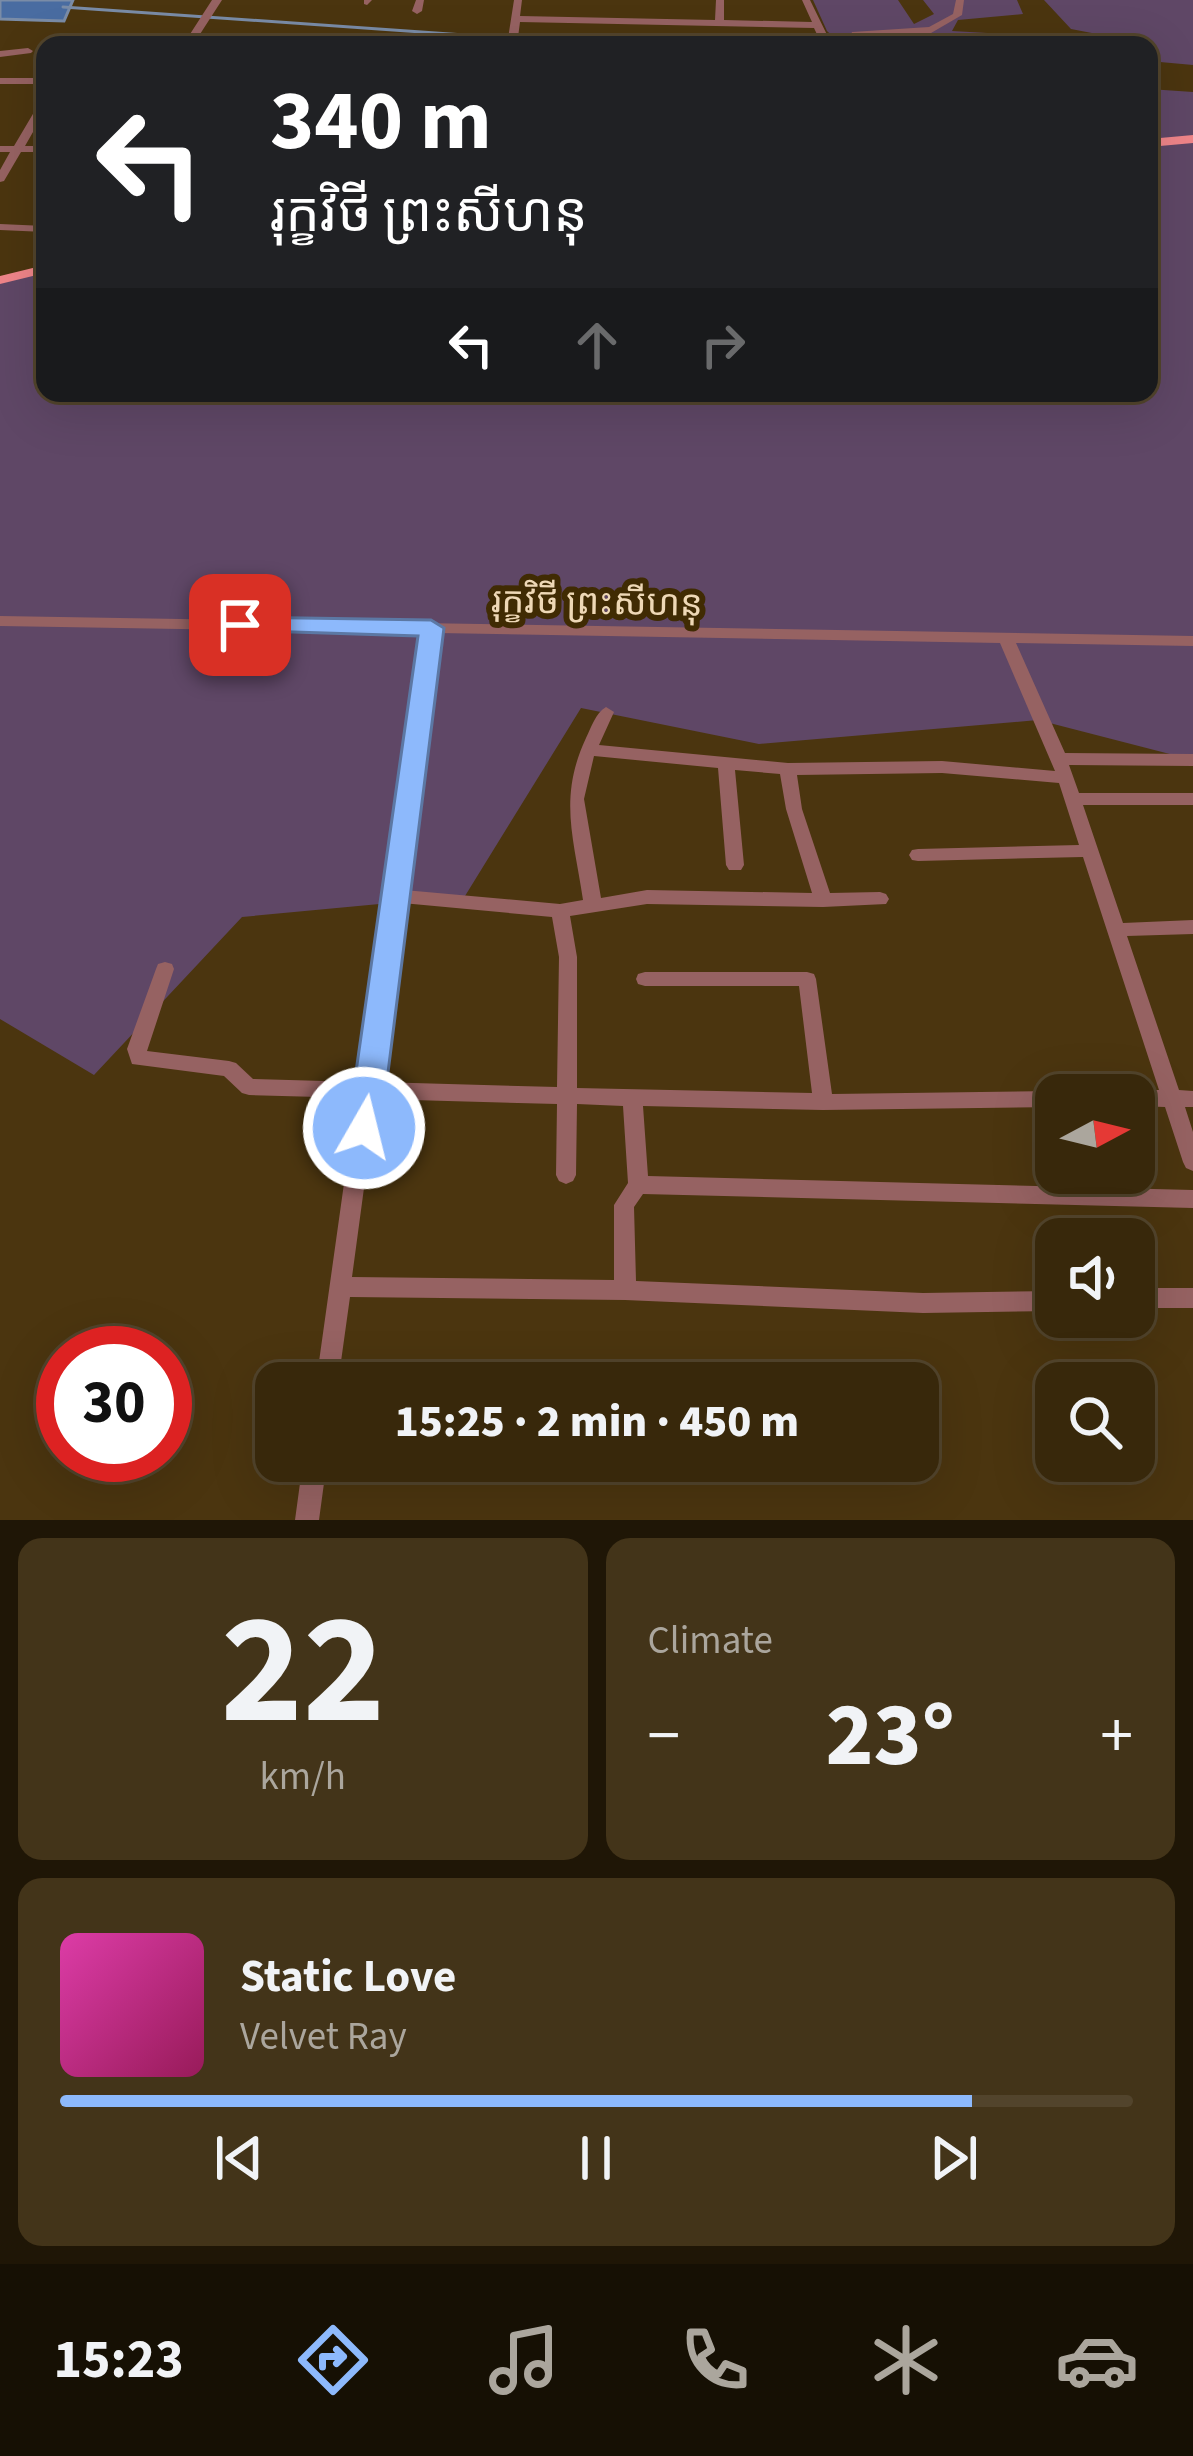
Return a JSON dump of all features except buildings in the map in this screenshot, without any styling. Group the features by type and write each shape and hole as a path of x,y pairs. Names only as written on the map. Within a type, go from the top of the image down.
{"main road":[{"path":"1158,142 1193,139"},
{"path":"0,280 36,270"}],"street":[{"path":"513,36 518,0"},
{"path":"719,23 720,0"},
{"path":"806,0 823,36"},
{"path":"854,36 931,30 957,15 960,0"},
{"path":"194,36 214,4"},
{"path":"516,20 818,25"},
{"path":"0,54 28,51"},
{"path":"0,82 36,81"},
{"path":"0,179 36,119"},
{"path":"0,148 36,149"},
{"path":"0,226 36,228"},
{"name":"រុក្ខវិថី ព្រះសីហនុ","path":"0,621 1193,641"},
{"path":"329,1362 431,628"},
{"path":"1006,638 1062,768 1115,930 1183,1098 1193,1162"},
{"path":"593,904 576,799 579,774 606,712"},
{"path":"592,750 788,770 1062,768 1193,760"},
{"path":"726,765 735,865"},
{"path":"788,770 794,809 823,900"},
{"path":"1071,799 1193,799"},
{"path":"918,854 1088,851"},
{"path":"397,896 560,911 647,897 880,899"},
{"path":"560,911 568,957 566,1175"},
{"path":"1115,930 1193,927"},
{"path":"165,969 137,1048 139,1058 230,1070 249,1087 823,1102 1035,1099"},
{"path":"646,979 808,980 823,1102"},
{"path":"625,1290 624,1204 638,1185 633,1097"},
{"path":"638,1185 1193,1199"},
{"path":"340,1287 625,1290 922,1303 1035,1301"},
{"path":"1155,1298 1193,1298"},
{"path":"307,1520 312,1482"}],"shaded area":[{"path":"813,0 898,0 914,24 934,14 923,0 1017,0 1023,14 958,20 952,31 1043,36 832,36"},
{"path":"1044,0 1193,0 1193,65 1158,62 1158,36 1107,36 1071,29"},
{"path":"1158,90 1193,92 1193,760 1038,720 759,744 581,708 465,896 242,917 94,1075 0,1019 0,280 36,271 36,402 1158,402"}],"water":[{"path":"0,0 73,0 64,21 0,19"}],"waterway":[{"path":"63,7 478,36"}],"route":[{"path":"240,625 431,628 364,1128"}]}
